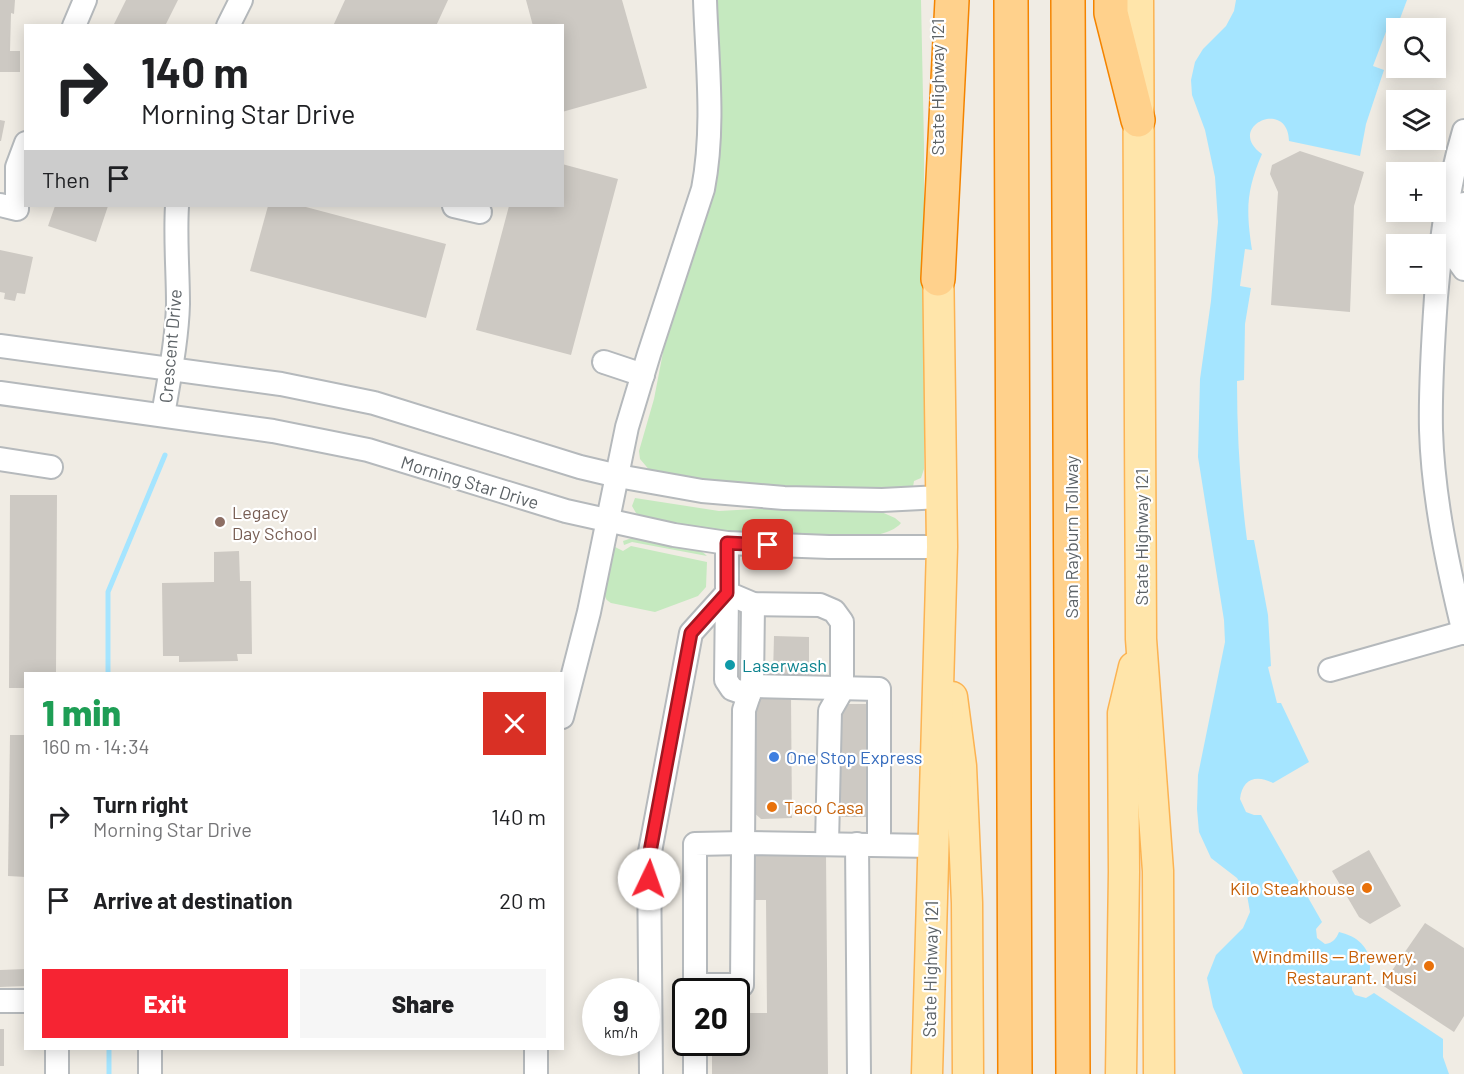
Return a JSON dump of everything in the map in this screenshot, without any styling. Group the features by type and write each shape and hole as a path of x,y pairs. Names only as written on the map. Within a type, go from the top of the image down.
{"highway":[{"path":"938,279 952,0"},
{"path":"1011,0 1015,1074"},
{"name":"Sam Rayburn Tollway","path":"1068,0 1073,1074"},
{"path":"1111,0 1111,13 1138,120"}],"main road":[{"name":"State Highway 121","path":"927,1074 942,547 937,0"},
{"name":"State Highway 121","path":"1138,0 1141,639 1158,871 1159,1074"},
{"path":"940,605 961,766 967,903 968,1074"},
{"path":"1121,1074 1124,872 1123,713 1141,639"}],"street":[{"path":"229,24 241,0"},
{"path":"564,709 589,612 627,427 703,189 708,165 705,0"},
{"path":"75,24 85,1"},
{"path":"1330,670 1464,632 1441,525 1431,432 1431,368 1440,252 1455,161 1464,131"},
{"path":"9,207 17,167 24,148"},
{"path":"1455,161 1464,199"},
{"path":"1464,204 1456,255 1464,269"},
{"name":"Crescent Drive","path":"164,416 178,306 175,245 177,207"},
{"path":"458,207 480,212"},
{"path":"0,346 171,371 281,384 374,403 580,467 702,491 784,498 882,500 941,497"},
{"path":"604,362 643,375"},
{"name":"Morning Star Drive","path":"0,393 273,431 368,450 566,512 607,522 727,543 829,547 942,547"},
{"path":"0,459 51,467"},
{"path":"727,543 726,680 732,688 751,691 879,689 868,844 859,1074"},
{"path":"727,593 753,604 820,605 834,611 843,626 842,690 830,711 827,844"},
{"path":"651,1074 649,857 691,633 727,593"},
{"path":"742,978 744,710 751,691 753,604"},
{"path":"695,978 695,844 933,846"},
{"path":"0,1001 24,1001"},
{"path":"57,1050 57,1074"},
{"path":"150,1050 150,1074"},
{"path":"536,1050 536,1074"},
{"path":"695,1056 695,1074"}],"green space":[{"path":"716,0 921,0 924,145 924,469 921,478 914,481 913,487 904,490 795,490 704,482 651,472 640,459 639,451 654,399 665,342 715,188 718,159"},
{"path":"635,498 719,511 877,510 901,523 884,533 855,538 778,537 642,519 632,506"},
{"path":"632,538 683,545 701,551 707,556 632,542 624,545 623,541"},
{"path":"631,546 707,562 706,587 698,596 655,612 611,603 606,599 604,592 611,557 615,547 623,551"}],"water":[{"path":"1236,0 1407,0 1400,18 1386,18 1386,32 1373,66 1384,70 1366,124 1360,156 1289,141 1286,128 1279,121 1270,119 1254,126 1250,134 1252,144 1262,154 1250,190 1248,212 1252,250 1245,249 1240,286 1251,288 1245,324 1244,380 1237,381 1242,500 1247,540 1254,540 1268,615 1271,666 1268,667 1277,703 1281,703 1309,762 1273,783 1261,779 1251,780 1241,792 1240,799 1246,812 1261,815 1322,922 1316,929 1317,938 1325,944 1334,940 1339,932 1347,934 1359,942 1368,953 1369,975 1358,976 1352,984 1355,995 1366,998 1374,993 1443,1039 1443,1057 1449,1074 1243,1074 1213,1007 1207,978 1216,955 1243,928 1250,912 1247,895 1237,878 1211,858 1199,832 1197,809 1198,775 1225,642 1224,620 1198,457 1200,379 1211,301 1218,222 1215,177 1205,130 1192,95 1191,80 1195,62 1203,49 1226,26 1234,11"}],"building":[{"path":"0,0 15,0 14,14 11,13 10,51 20,51 20,72 0,72"},
{"path":"126,0 178,0 166,24 114,24"},
{"path":"345,0 448,0 437,24 334,24"},
{"path":"526,0 622,0 647,88 564,111 564,24 532,24"},
{"path":"0,120 5,121 1,141 0,141"},
{"path":"1300,151 1364,172 1354,206 1350,312 1271,305 1278,192 1270,174 1272,165"},
{"path":"564,165 618,179 571,355 476,330 509,207 564,207"},
{"path":"55,207 108,207 96,242 48,226"},
{"path":"268,207 306,207 446,244 426,318 250,271"},
{"path":"0,250 33,257 25,294 17,293 15,301 4,299 5,293 0,292"},
{"path":"10,495 57,495 56,672 24,672 24,688 9,688"},
{"path":"239,551 240,581 251,581 252,654 237,654 238,661 179,662 179,656 163,656 162,583 214,582 214,552"},
{"path":"774,636 809,637 809,681 781,683 773,674"},
{"path":"763,696 791,696 792,818 761,819 752,811 751,707"},
{"path":"838,704 867,704 867,817 838,817"},
{"path":"10,735 24,735 24,877 8,876"},
{"name":"Kilo Steakhouse","path":"1369,850 1401,906 1370,924 1359,917 1332,871"},
{"path":"826,855 828,1074 712,1074 712,1056 750,1056 750,1013 767,1013 766,900 752,900 752,856"},
{"name":"Windmills — Brewery. Restaurant. Musi","path":"1425,923 1464,948 1464,1016 1454,1032 1382,985"},
{"path":"24,969 24,986 0,987 0,970"},
{"path":"0,1029 4,1029 4,1066 0,1066"}],"waterway":[{"path":"108,672 108,592 165,455"},
{"path":"109,1050 109,1074"}],"place":[{"name":"Legacy Day School","path":"220,522"},
{"name":"Laserwash","path":"730,665"},
{"name":"One Stop Express","path":"774,757"},
{"name":"Taco Casa","path":"772,807"},
{"name":"Kilo Steakhouse","path":"1367,888"},
{"name":"Windmills — Brewery. Restaurant. Musi","path":"1429,966"}],"route":[{"path":"649,879 649,857 691,633 727,593 725,576 727,543 768,545"}]}
